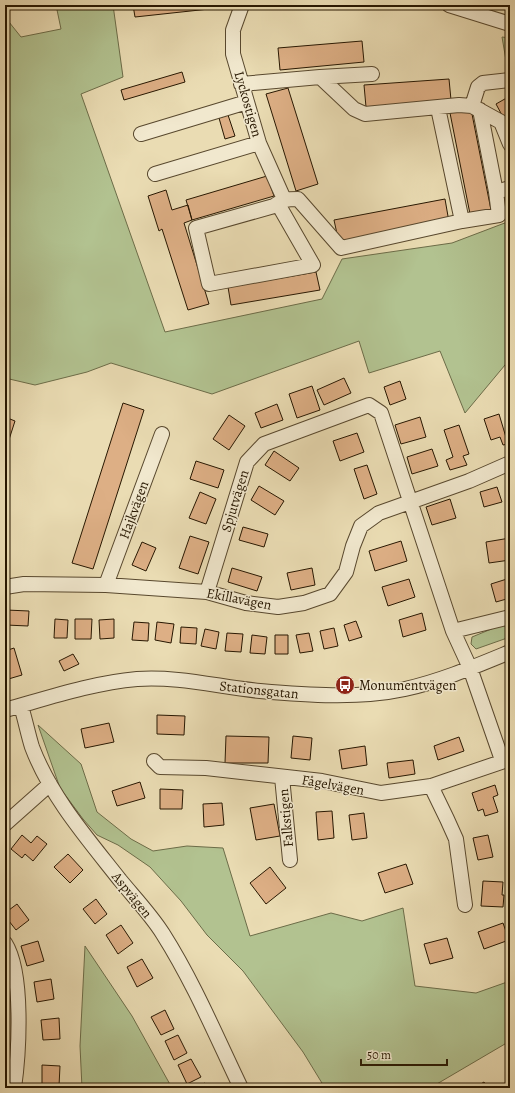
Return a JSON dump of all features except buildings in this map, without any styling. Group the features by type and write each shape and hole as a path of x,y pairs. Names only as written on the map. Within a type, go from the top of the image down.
{"street":[{"name":"Lyckostigen","path":"242,5 233,30 233,54 259,143 281,201 313,265 209,284 196,228 274,206 281,201"},
{"path":"449,5 510,24"},
{"path":"242,84 372,74"},
{"path":"320,77 354,110 365,114 459,105 476,108 501,122 510,144"},
{"path":"281,201 298,200 341,248 462,221 498,215 496,192 476,108 478,87 483,83 510,80"},
{"path":"140,134 247,102"},
{"path":"438,108 462,221"},
{"path":"156,174 259,143"},
{"path":"496,192 510,188"},
{"name":"Spjutvägen","path":"207,592 248,462 264,444 369,405 381,413 410,502"},
{"name":"Hajkvägen","path":"106,585 162,434"},
{"name":"Ekillavägen","path":"5,587 24,584 106,585 207,592 246,603 278,607 304,603 330,594 346,572 353,546 361,526 379,513 469,481 510,463"},
{"path":"410,502 452,631 470,668 506,760"},
{"path":"452,631 510,617"},
{"name":"Stationsgatan","path":"5,710 118,681 139,679 178,680 258,690 324,695 389,692 421,685 510,652"},
{"name":"Aspvägen","path":"21,706 32,746 59,801 163,933 199,1000 241,1088"},
{"name":"Fågelvägen","path":"154,761 160,767 206,768 322,781 380,794 431,786 506,760"},
{"name":"Falkstigen","path":"282,777 290,860"},
{"path":"5,824 50,784"},
{"path":"431,786 456,839 465,905"},
{"path":"5,943 11,956 17,988 18,1056 14,1088"}],"green space":[{"path":"56,5 113,5 123,77 81,94 165,332 322,299 342,259 452,243 510,221 510,359 465,413 440,351 369,373 359,341 212,394 111,363 87,372 35,385 5,378 5,17 21,37 61,29"},
{"path":"502,37 510,38 510,73 508,72"},
{"path":"510,624 510,637 476,649 471,644 472,637 501,625"},
{"path":"38,725 81,764 97,812 131,839 153,851 187,846 223,848 250,936 331,913 362,921 403,908 415,986 476,993 510,981 510,1041 430,1088 325,1088 303,1052 243,971 207,935 181,901 150,867 118,845 97,835 83,819 60,788"},
{"path":"85,946 132,1016 172,1088 82,1088 80,1046"}],"place":[{"name":"Monumentvägen","path":"345,685"}]}
